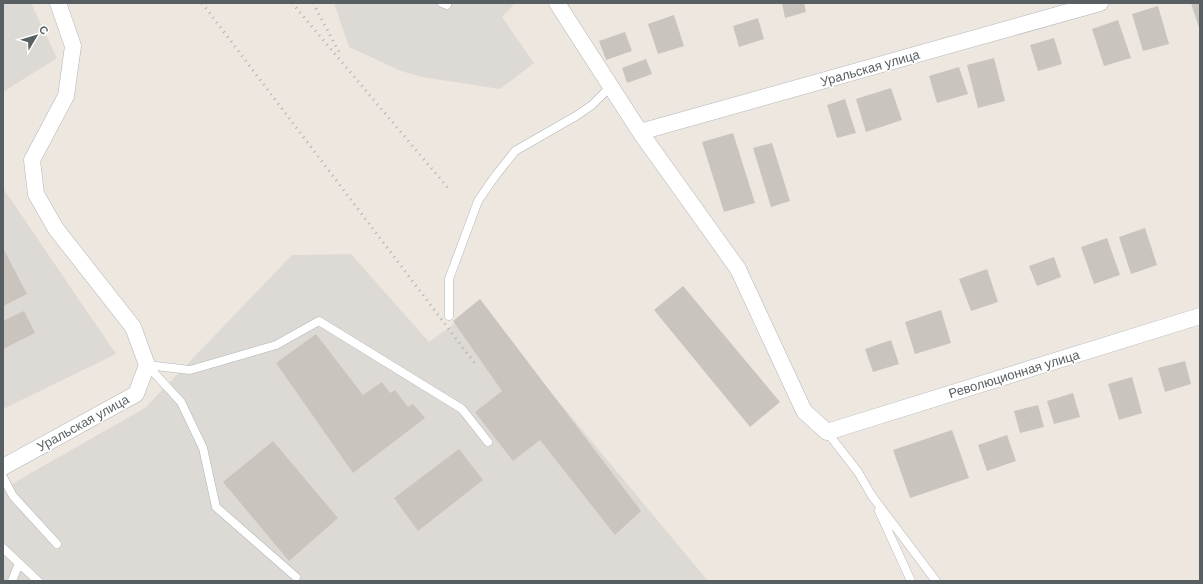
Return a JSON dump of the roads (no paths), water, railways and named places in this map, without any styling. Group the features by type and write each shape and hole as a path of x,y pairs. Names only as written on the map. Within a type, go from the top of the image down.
{"street":[{"path":"58,3 73,46 66,96 32,160 36,194 56,229 133,327 147,365"},
{"path":"557,3 640,132 738,269 804,412 827,432"},
{"name":"Уральская улица","path":"640,132 1100,3"},
{"name":"Революционная улица","path":"827,432 1200,316"},
{"name":"Уральская улица","path":"3,467 136,394 147,365"}],"lane":[{"path":"449,316 449,280 478,201 493,179 515,151 576,116 592,105 610,87"},
{"path":"147,365 190,370 276,345 319,322 462,409 488,442"},
{"path":"147,365 181,402 203,448 216,507 296,577"},
{"path":"827,432 858,472 872,496 911,581"},
{"path":"3,476 12,496 57,544"},
{"path":"872,496 936,581"},
{"path":"3,548 38,581"},
{"path":"12,581 19,562"}],"railway":[{"path":"202,3 476,365"},
{"path":"292,3 448,188"},
{"path":"313,3 340,54"}]}
